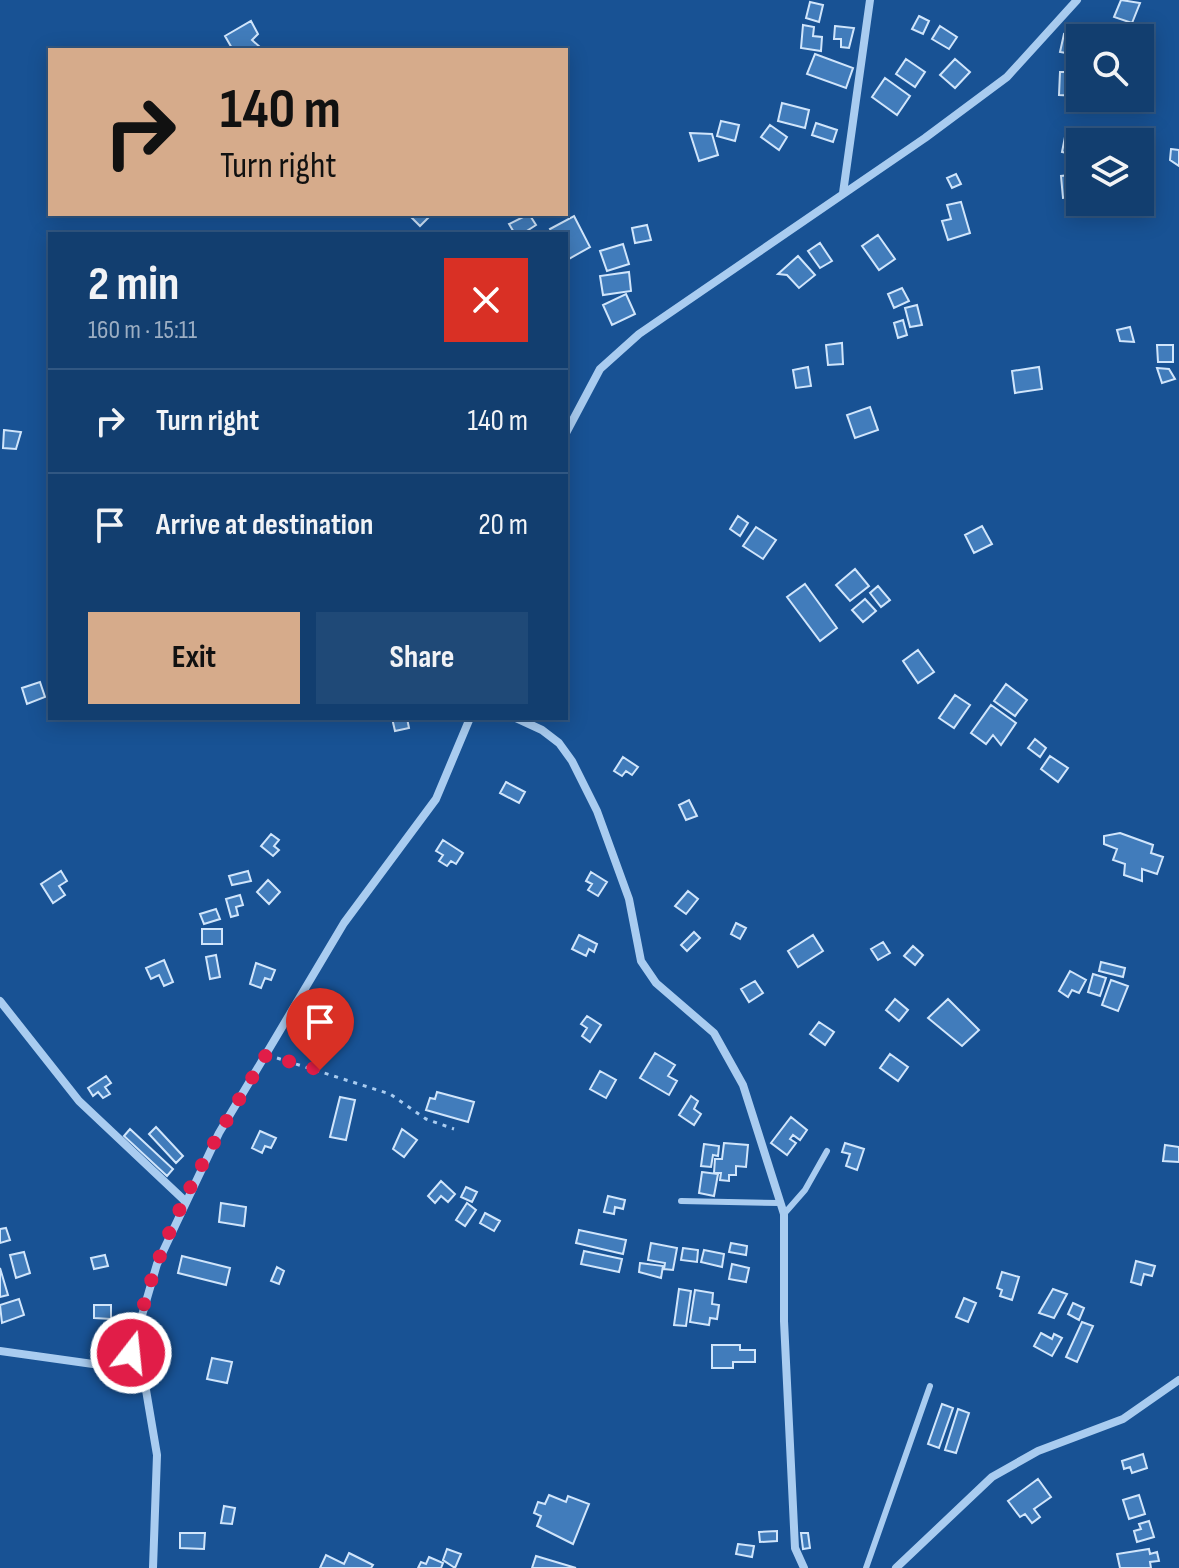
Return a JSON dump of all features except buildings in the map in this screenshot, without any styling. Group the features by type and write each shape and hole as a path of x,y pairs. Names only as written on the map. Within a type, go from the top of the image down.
{"street":[{"path":"843,193 870,0"},
{"path":"568,429 600,369 639,334 925,138 1007,77 1077,0"},
{"path":"153,1568 157,1455 146,1390 131,1353 157,1264 184,1200 219,1133 344,923 436,799 469,720"},
{"path":"520,720 542,730 559,743 572,761 597,811 629,899 641,961 656,983 714,1033 743,1085 784,1214 788,1422 795,1548 804,1568"},
{"path":"0,1001 79,1101 184,1200"},
{"path":"0,1351 93,1364 118,1362 131,1353"},
{"path":"896,1568 992,1477 1038,1451 1123,1419 1179,1380"}],"lane":[{"path":"784,1214 805,1190 827,1151"},
{"path":"681,1201 779,1203"},
{"path":"866,1568 930,1386"}],"path":[{"path":"266,1055 390,1094 426,1119 454,1129"}],"route":[{"path":"131,1353 157,1264 184,1200 219,1133 266,1055 320,1070"}]}
